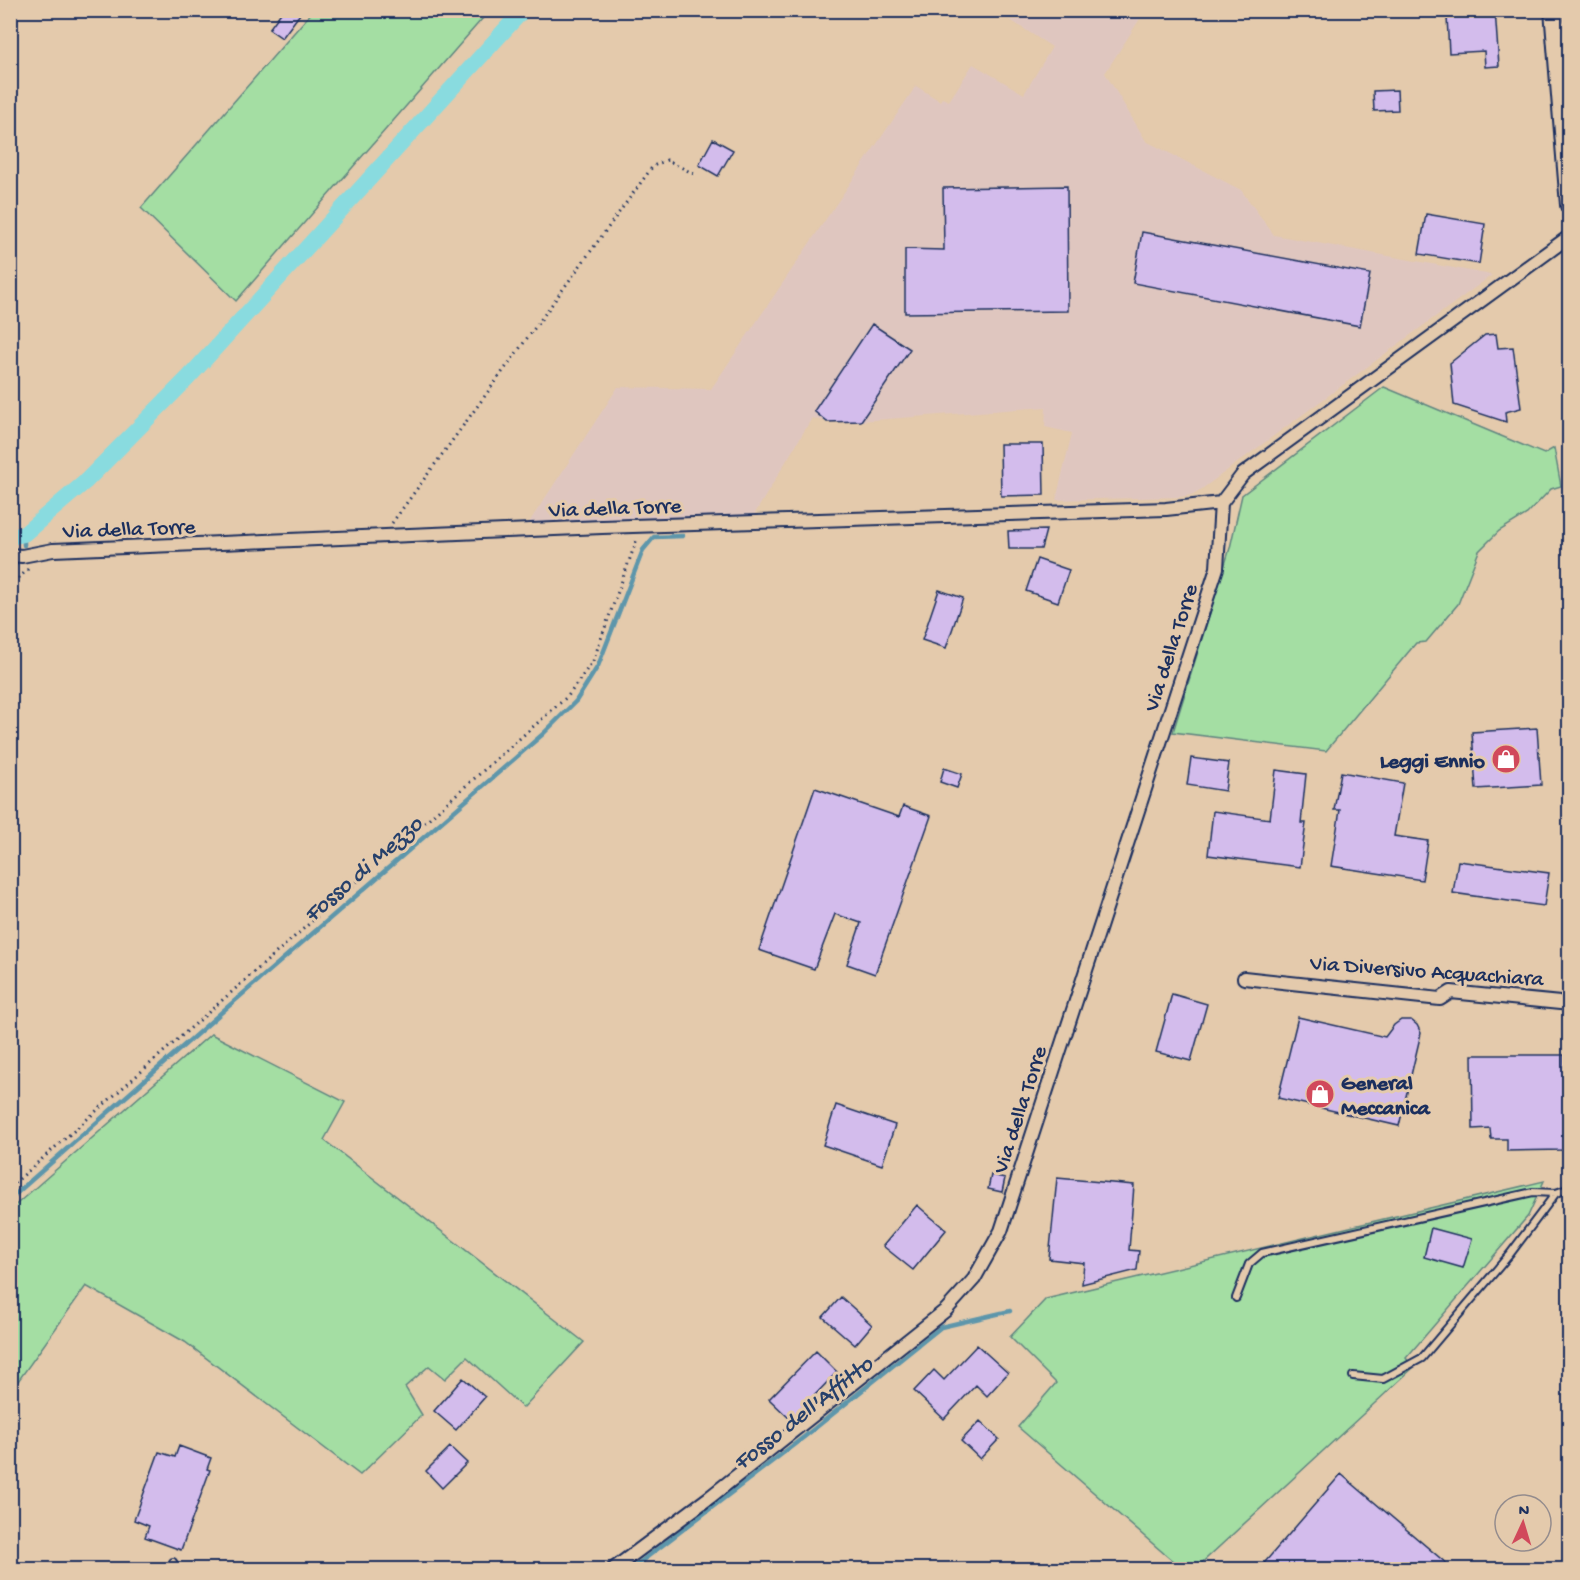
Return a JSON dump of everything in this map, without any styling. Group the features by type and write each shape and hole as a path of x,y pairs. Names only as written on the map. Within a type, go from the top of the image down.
{"main road":[{"path":"1554,10 1569,205"}],"street":[{"path":"1221,503 1243,474 1569,236"},
{"name":"Via della Torre","path":"10,555 53,550 642,526 1166,509 1221,503 1217,567 1214,579 1001,1231 975,1279 946,1310 710,1497 612,1569"},
{"name":"Via Diversivo Acquachiara","path":"1244,978 1440,999 1451,992 1569,1005"}],"lane":[{"path":"1236,1298 1249,1264 1262,1253 1533,1192 1556,1193 1569,1188"},
{"path":"1353,1376 1383,1379 1422,1358 1510,1254 1556,1193"},
{"path":"174,1562 177,1569"}],"path":[{"path":"389,537 392,522 652,166 666,160 696,175"},
{"path":"10,1187 568,696 593,661 642,526"},
{"path":"10,587 30,566 34,553"}],"shaded area":[{"path":"1002,11 1145,11 1105,73 1146,141 1241,190 1274,235 1492,275 1195,494 1180,497 1056,500 1072,433 1045,427 1046,407 861,421 827,422 812,418 754,515 528,524 618,387 711,389 916,86 940,101 942,98 949,101 973,64 1024,94 1052,47 1007,18 1009,15"}],"green space":[{"path":"313,11 489,11 236,301 141,208"},
{"path":"1384,387 1544,454 1554,448 1561,486 1551,489 1527,514 1499,531 1479,551 1458,604 1426,642 1416,643 1326,751 1173,732 1230,548 1242,495"},
{"path":"211,1034 345,1102 324,1140 584,1342 523,1408 467,1357 445,1379 429,1366 405,1387 422,1415 360,1475 185,1342 86,1286 11,1391 11,1209"},
{"path":"1544,1181 1528,1216 1406,1358 1413,1368 1195,1569 1182,1569 1018,1427 1056,1383 1010,1337 1046,1299"}],"building":[{"path":"283,10 303,10 282,38 269,29"},
{"path":"1460,10 1495,10 1499,66 1485,67 1484,51 1449,53 1447,17 1460,16"},
{"path":"1397,90 1398,110 1374,111 1373,91"},
{"path":"713,139 733,150 718,176 699,165"},
{"path":"1067,186 1068,311 905,313 905,249 944,250 943,188"},
{"path":"1426,214 1485,224 1479,264 1419,254"},
{"path":"1142,232 1370,274 1360,326 1133,283"},
{"path":"872,324 910,349 861,421 827,422 814,411"},
{"path":"1496,334 1498,348 1513,347 1521,408 1505,412 1506,422 1454,405 1450,363 1485,335"},
{"path":"1000,444 1043,444 1044,495 1001,496"},
{"path":"1046,530 1041,549 1009,549 1008,531"},
{"path":"1037,559 1069,570 1058,602 1026,591"},
{"path":"939,590 963,598 946,648 922,640"},
{"name":"Leggi Ennio","path":"1537,728 1541,785 1476,789 1472,732"},
{"path":"1191,758 1229,763 1225,791 1187,785"},
{"path":"944,768 962,774 957,788 940,782"},
{"path":"1276,770 1306,774 1301,823 1306,823 1300,867 1208,855 1213,811 1270,819"},
{"path":"1341,772 1403,783 1394,836 1428,841 1422,880 1331,866 1340,810 1334,810"},
{"path":"815,788 899,817 903,806 931,816 875,974 847,964 861,923 835,914 814,969 759,950"},
{"path":"1458,861 1549,873 1544,906 1453,893"},
{"path":"1172,994 1207,1004 1191,1061 1156,1052"},
{"path":"1298,1017 1385,1037 1401,1020 1411,1020 1417,1025 1421,1033 1399,1126 1278,1098"},
{"path":"1472,1055 1564,1055 1565,1150 1507,1151 1507,1139 1491,1139 1490,1128 1473,1129"},
{"path":"836,1105 895,1125 882,1165 823,1145"},
{"path":"991,1175 1005,1178 1002,1192 988,1189"},
{"path":"1057,1178 1134,1185 1129,1250 1139,1251 1137,1270 1082,1284 1084,1263 1049,1259"},
{"path":"917,1205 946,1230 913,1270 883,1246"},
{"path":"1431,1228 1472,1239 1463,1268 1424,1257"},
{"path":"841,1297 872,1325 855,1345 823,1317"},
{"path":"977,1345 1008,1373 987,1396 976,1385 944,1419 914,1391 934,1370 944,1380"},
{"path":"816,1351 837,1372 791,1420 769,1399"},
{"path":"463,1378 485,1397 456,1430 434,1411"},
{"path":"980,1421 999,1439 980,1459 961,1441"},
{"path":"179,1446 211,1458 207,1469 210,1470 181,1550 145,1537 149,1526 134,1520 159,1452 175,1457"},
{"path":"450,1447 467,1463 442,1488 426,1471"},
{"path":"1341,1474 1453,1569 1259,1569"}],"waterway":[{"path":"10,537 24,534 85,482 188,378 523,10"},
{"path":"24,534 24,545"},
{"name":"Fosso di Mezzo","path":"10,1199 543,734 576,701 598,666 643,550 654,537 683,536"},
{"path":"10,570 16,564"},
{"name":"Fosso dell'Affitto","path":"630,1570 804,1437 941,1327 1010,1311"}],"place":[{"name":"Leggi Ennio","path":"1506,759"},
{"name":"General Meccanica","path":"1320,1094"}]}
